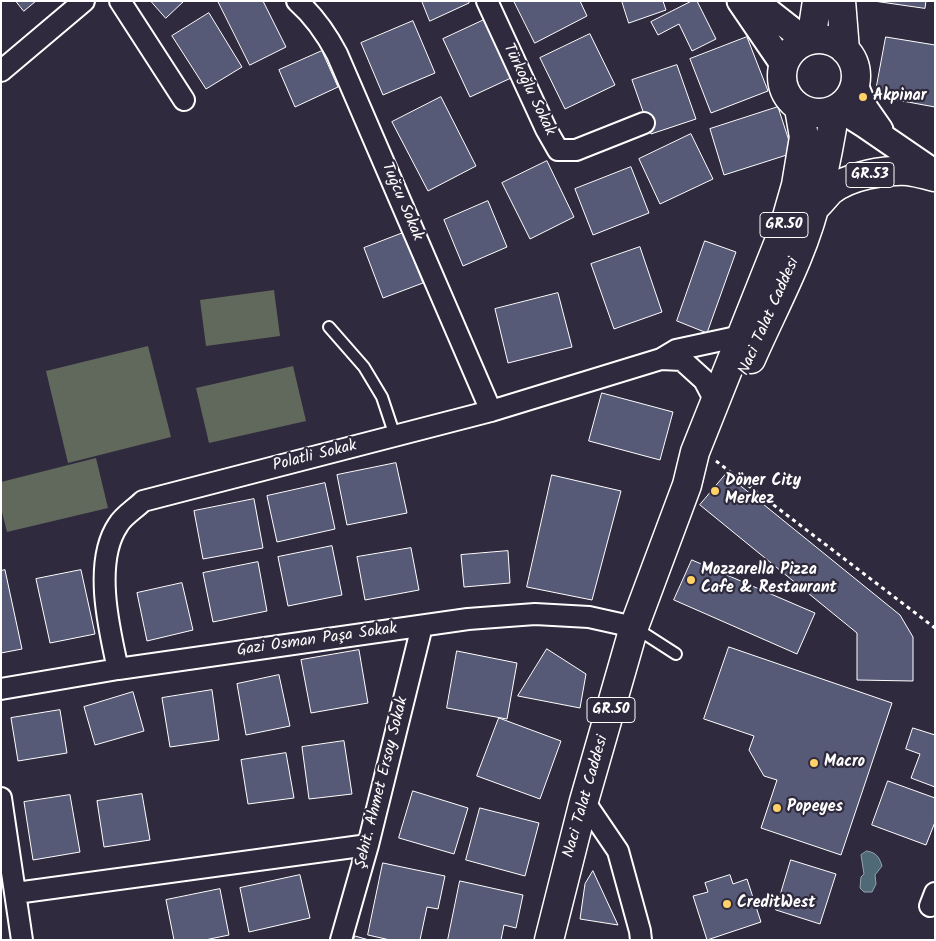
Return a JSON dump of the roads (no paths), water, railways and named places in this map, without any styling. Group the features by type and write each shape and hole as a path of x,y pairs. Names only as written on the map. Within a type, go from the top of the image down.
{"main road":[{"path":"808,41 817,1"},
{"path":"841,1 845,50"},
{"path":"836,109 817,114 800,108 790,100 784,89 781,77 783,64 788,54 796,47 808,41 823,39 835,43 845,50 852,61 856,72 855,85"},
{"name":"GR.50","path":"836,109 846,102 855,85"},
{"name":"Naci Talat Caddesi","path":"548,940 584,801 634,627 687,485 695,452 782,234 801,162 804,137 800,108"},
{"name":"Naci Talat Caddesi","path":"687,485 721,427 798,257 814,208 836,109"},
{"name":"GR.53","path":"814,208 830,191 843,183 860,177 882,172 910,171 935,177"}],"street":[{"path":"1,71 84,1"},
{"path":"120,1 184,100"},
{"name":"Türkoğlu Sokak","path":"487,1 546,129 558,150 576,150 644,122"},
{"path":"740,1 783,64"},
{"path":"755,1 779,11 808,41"},
{"name":"Tuğcu Sokak","path":"306,3 338,54 491,411"},
{"name":"GR.53","path":"855,85 864,107 890,141"},
{"name":"GR.53","path":"836,109 890,141"},
{"path":"890,141 935,173"},
{"name":"Polatli Sokak","path":"118,669 108,624 105,576 108,548 118,525 143,501 491,411 661,358 676,350 741,336"},
{"name":"Polatli Sokak","path":"661,358 682,360 704,380 715,401"},
{"name":"Gazi Osman Paşa Sokak","path":"1,689 118,669 468,619 536,614 588,618 634,627"},
{"name":"Şehit. Ahmet Ersoy Sokak","path":"341,940 368,845 422,626"},
{"path":"1,798 22,940"},
{"path":"584,801 618,851 641,940"},
{"path":"16,893 368,845"}],"lane":[{"path":"329,327 364,367 382,396 396,436"},
{"path":"634,627 676,654"}],"water":[{"path":"867,851 877,856 882,866 875,875 876,884 872,892 864,892 860,888 861,877 864,874 861,855"}],"place":[{"name":"Akpinar","path":"863,97"},
{"name":"Döner City Merkez","path":"715,491"},
{"name":"Mozzarella Pizza Cafe & Restaurant","path":"691,580"},
{"name":"Macro","path":"814,763"},
{"name":"Popeyes","path":"777,808"},
{"name":"CreditWest","path":"727,904"}]}
